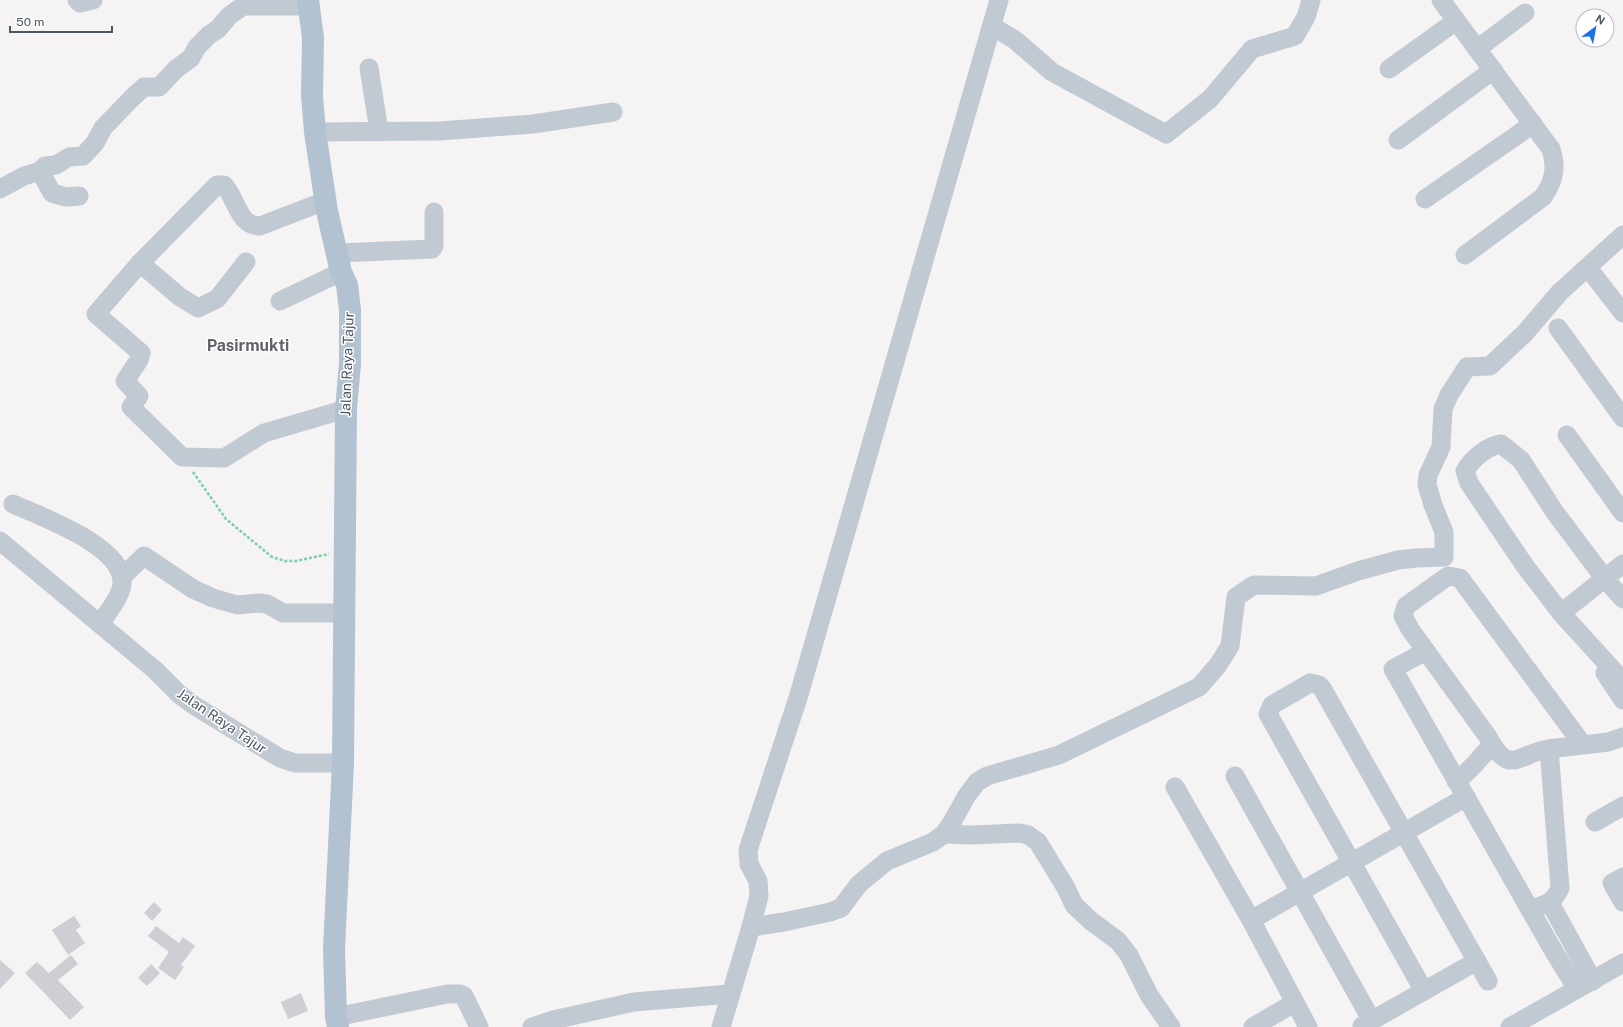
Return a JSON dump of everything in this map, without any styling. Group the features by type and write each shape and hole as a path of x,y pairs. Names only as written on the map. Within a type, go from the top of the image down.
{"main road":[{"name":"Jalan Raya Tajur","path":"308,1 313,38 312,96 315,132 325,201 347,285 350,310 350,364 346,409 343,763 334,949 337,1022"}],"street":[{"path":"77,0 80,3 93,0"},
{"path":"721,1027 752,927 760,889 758,881 749,864 748,850 798,698 999,0"},
{"path":"992,26 1014,40 1052,72 1166,134 1210,99 1252,49 1295,36 1306,17 1311,0"},
{"path":"1442,0 1551,149 1555,161 1551,185 1543,197 1465,255"},
{"path":"0,188 24,176 40,171 44,166 56,165 69,157 83,156 95,143 103,128 132,98 144,87 159,87 176,69 191,58 197,47 209,35 218,29 229,16 244,6 296,6 308,1"},
{"path":"1477,49 1525,14"},
{"path":"1389,69 1456,21"},
{"path":"368,68 379,131"},
{"path":"1398,140 1493,70"},
{"path":"315,132 439,131 533,124 613,112"},
{"path":"1425,199 1533,124"},
{"path":"40,171 52,193 66,196 79,196"},
{"path":"325,201 260,226 253,226 245,222 229,190 224,185 217,185 140,263 96,314 141,352 139,360 125,381 139,396 131,407 182,457 224,458 264,433 346,409"},
{"path":"280,301 340,262 432,249 434,246 434,212"},
{"path":"752,927 784,922 830,912 841,908 859,884 887,861 933,842 944,834 977,782 987,776 1059,755 1199,687 1218,665 1230,646 1236,597 1254,585 1316,586 1358,571 1398,560 1444,557 1444,532 1432,505 1427,485 1428,475 1441,448 1443,409 1449,395 1467,367 1490,366 1525,333 1560,292 1623,235"},
{"path":"140,263 180,297 198,308 217,298 246,262"},
{"path":"1588,268 1623,313"},
{"path":"1558,328 1623,418"},
{"path":"1567,435 1623,513"},
{"path":"1623,599 1605,579 1554,510 1521,460 1501,444 1494,445 1470,462 1465,471 1469,483 1525,566 1577,632 1623,681"},
{"path":"13,504 75,532 91,542 118,566 122,577 122,586 100,624"},
{"name":"Jalan Raya Tajur","path":"0,541 155,670 180,695 267,751 295,763 343,763"},
{"path":"122,577 144,556 194,589 213,598 237,605 259,603 267,604 283,613 344,613"},
{"path":"1561,613 1623,564"},
{"path":"1583,745 1460,578 1448,576 1406,606 1403,616 1496,752 1504,758 1514,760 1548,749 1583,745 1608,742 1623,737"},
{"path":"1577,632 1623,700"},
{"path":"1426,651 1393,669 1530,910 1585,985"},
{"path":"1424,991 1268,714 1272,705 1310,683 1319,685 1405,831 1488,981"},
{"path":"1530,910 1550,903 1556,897 1560,888 1548,749 1551,741 1569,726"},
{"path":"1251,920 1405,831 1461,789 1470,771 1492,745"},
{"path":"1235,776 1299,891 1366,1024 1478,962"},
{"path":"1175,787 1251,920 1308,1027"},
{"path":"1595,822 1623,806"},
{"path":"944,834 972,835 1020,833 1028,835 1038,842 1066,888 1074,905 1091,922 1118,941 1129,955 1149,995 1171,1027"},
{"path":"1623,877 1612,883 1623,902"},
{"path":"1550,903 1585,985"},
{"path":"1510,1027 1623,963"},
{"path":"337,1022 447,994 460,994 464,996 479,1027"},
{"path":"532,1027 553,1020 634,1002 730,994"},
{"path":"1253,1027 1294,1003"}],"path":[{"path":"182,457 226,519 272,557 286,561 296,561 346,550"}],"building":[{"path":"154,902 162,910 152,921 144,913"},
{"path":"74,916 81,926 76,930 85,943 68,955 52,930"},
{"path":"156,926 179,943 183,937 195,946 181,965 184,967 175,980 158,968 169,952 148,936"},
{"path":"71,955 78,964 58,980 84,1007 70,1020 25,973 37,962 49,973"},
{"path":"0,960 15,973 0,989"},
{"path":"151,964 160,973 147,986 138,978"},
{"path":"301,993 308,1011 288,1019 281,1002"}],"district":[{"name":"Pasirmukti","path":"248,345"}]}
